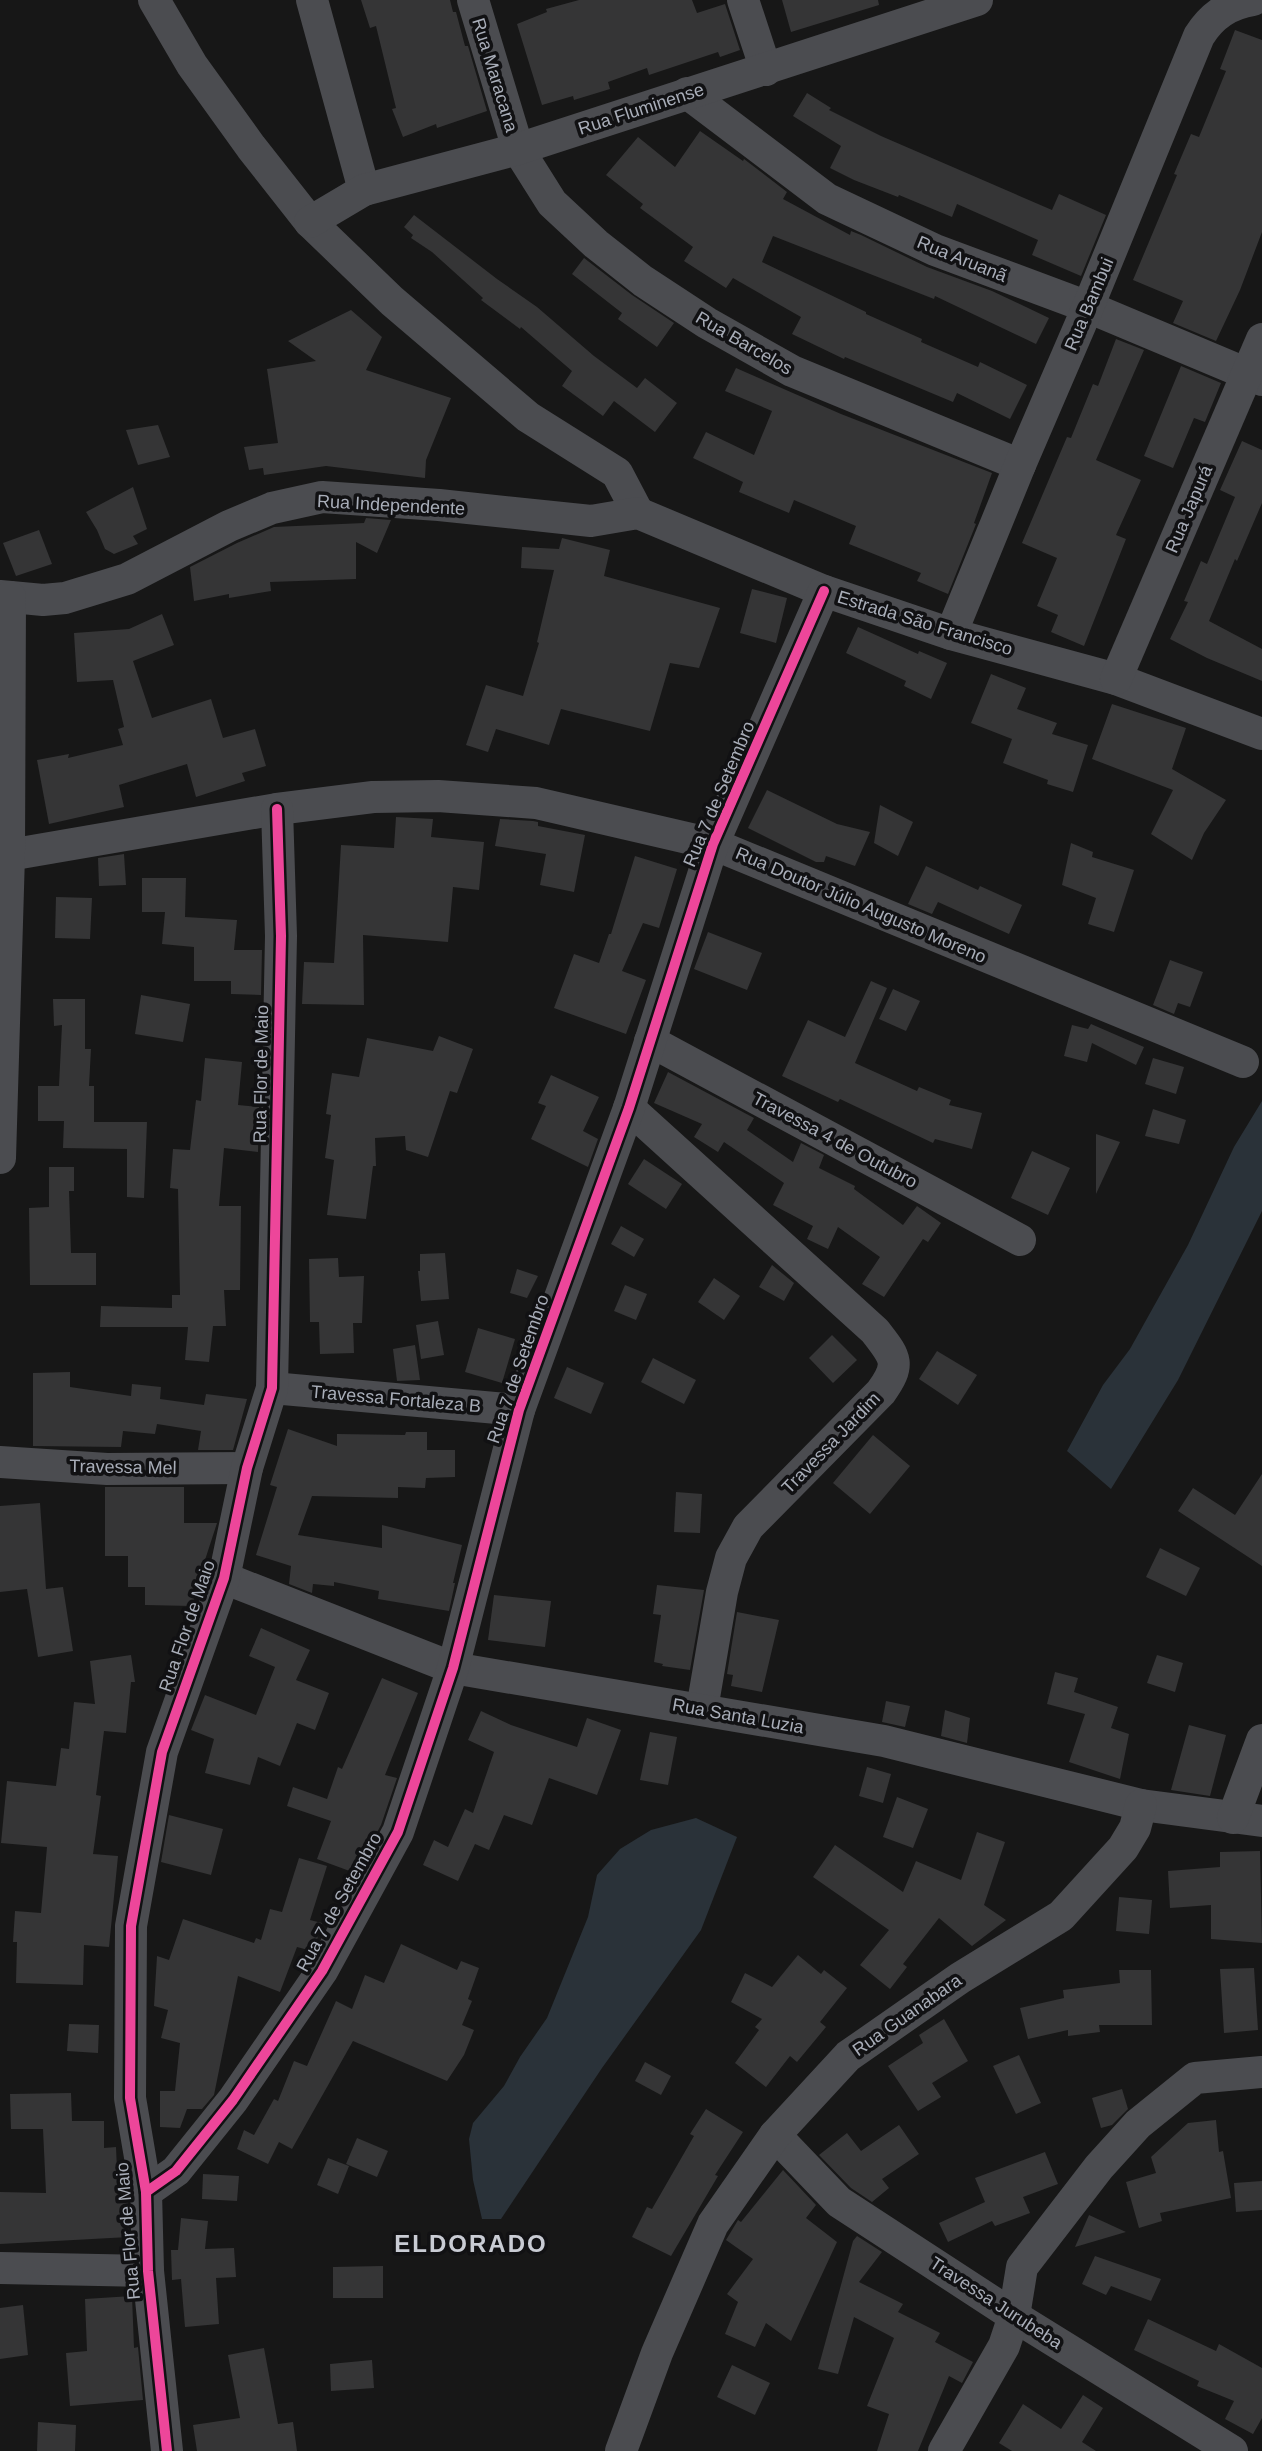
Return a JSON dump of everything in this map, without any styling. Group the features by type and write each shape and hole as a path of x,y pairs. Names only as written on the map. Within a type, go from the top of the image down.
{"street":[{"path":"154,0 192,65 251,147 310,222 392,301 528,417 617,473 638,513"},
{"path":"312,0 364,190"},
{"path":"743,0 766,69"},
{"name":"Rua Fluminense","path":"310,222 364,190 518,149 766,69 897,12 976,0"},
{"name":"Rua Bambui","path":"951,634 1199,36 1207,23 1226,8 1253,0"},
{"name":"Rua Maracana","path":"482,2 518,149"},
{"name":"Rua Aruanã","path":"687,93 827,199 936,250 1088,307 1255,377"},
{"name":"Rua Barcelos","path":"518,149 552,204 596,244 643,281 707,323 792,371 1020,465"},
{"name":"Rua Japurá","path":"1116,679 1255,377 1262,339"},
{"name":"Rua Independente","path":"5,597 43,600 65,598 127,579 229,526 272,508 321,497 439,505 591,521 638,513"},
{"name":"Estrada São Francisco","path":"638,513 824,591 951,634 1116,679 1262,734"},
{"name":"Rua 7 de Setembro","path":"146,2192 176,2171 233,2100 322,1971 398,1832 453,1668 519,1410 629,1108 713,844 824,591"},
{"path":"0,1158 9,855 5,597"},
{"name":"Rua Doutor Júlio Augusto Moreno","path":"9,855 277,809 373,797 438,796 536,803 713,844 1243,1062"},
{"name":"Rua Flor de Maio","path":"167,2451 148,2272 146,2192 130,2098 131,1926 162,1752 224,1578 247,1468 272,1388 281,936 277,809"},
{"name":"Travessa 4 de Outubro","path":"650,1041 1020,1240"},
{"name":"Travessa Jardim","path":"629,1108 875,1331 893,1356 895,1367 892,1378 881,1392 748,1527 731,1558 722,1592 702,1709"},
{"name":"Travessa Fortaleza B","path":"272,1388 519,1410"},
{"name":"Travessa Mel","path":"0,1462 107,1469 247,1468"},
{"name":"Rua Santa Luzia","path":"224,1578 453,1668 884,1741 1141,1805 1248,1819"},
{"path":"1248,1819 1262,1740"},
{"name":"Rua Guanabara","path":"621,2451 657,2353 713,2224 775,2135 848,2056 960,1978 1061,1916 1123,1848 1135,1828 1141,1805"},
{"path":"944,2451 1004,2346 1014,2316 1022,2267 1099,2167 1138,2124 1195,2078 1262,2072"},
{"name":"Travessa Jurubeba","path":"775,2135 839,2202 1014,2316 1233,2451"},
{"path":"0,2268 148,2272"}],"shaded area":[{"path":"1262,1101 1262,1211 1178,1380 1111,1489 1067,1451 1103,1385 1130,1349 1188,1245 1234,1147"},
{"path":"696,1818 737,1837 701,1930 602,2068 501,2219 482,2219 473,2180 469,2139 473,2123 504,2086 547,2018 588,1917 597,1875 620,1849 651,1830"}],"building":[{"path":"361,0 450,0 465,46 468,46 487,111 437,128 436,124 403,137 392,109 396,108 376,26 370,28"},
{"path":"579,0 692,0 697,13 725,4 740,50 720,57 718,52 649,75 647,68 608,82 610,89 574,100 573,96 542,105 517,24 547,12 546,9"},
{"path":"782,0 878,0 879,5 791,32"},
{"path":"1235,30 1262,40 1262,232 1240,290 1216,341 1173,323 1183,301 1133,280 1177,175 1174,174 1191,134 1199,137 1226,71 1220,69"},
{"path":"807,93 831,108 829,110 881,136 1052,210 1059,194 1106,215 1081,276 1032,255 1038,240 957,204 952,217 854,180 830,168 841,146 793,116"},
{"path":"700,131 743,161 744,159 787,192 783,199 850,235 851,231 861,235 927,267 992,291 1049,318 1036,344 935,296 934,299 773,236 762,262 922,339 921,342 978,367 980,362 1027,385 1010,419 957,393 953,402 845,357 844,359 792,334 801,317 733,278 726,288 684,261 693,247 640,208 643,204 606,175 638,137 675,167"},
{"path":"414,215 537,307 594,356 637,388 645,378 677,403 655,432 614,401 603,416 562,386 572,371 521,327 520,329 481,300 483,298 432,252 411,238 413,235 404,227"},
{"path":"584,258 674,323 657,347 618,319 622,313 572,274"},
{"path":"351,310 382,337 366,370 451,398 426,460 425,478 326,466 264,475 263,468 249,470 244,447 278,443 267,369 316,361 288,341"},
{"path":"1116,339 1144,350 1096,460 1141,480 1116,535 1126,539 1084,646 1051,632 1058,615 1037,606 1057,558 1022,543 1067,437 1071,438 1093,384 1098,386"},
{"path":"1181,366 1221,383 1205,422 1194,418 1173,468 1144,456"},
{"path":"736,368 841,414 992,473 974,523 976,524 948,594 917,581 921,573 849,544 856,526 794,500 789,513 739,492 743,482 693,458 706,432 754,455 772,411 725,391"},
{"path":"158,425 170,457 138,465 126,430"},
{"path":"1242,441 1262,450 1262,503 1209,621 1262,649 1262,681 1170,639 1188,602 1184,601 1201,561 1207,564 1235,497 1220,490"},
{"path":"133,487 147,529 133,536 138,544 114,554 105,549 86,512"},
{"path":"366,518 391,520 377,553 356,542 356,579 270,582 271,591 229,598 229,594 194,601 190,567 237,543 274,527 364,523"},
{"path":"39,530 52,564 16,576 3,543"},
{"path":"562,538 610,550 604,576 720,608 699,668 670,663 650,731 561,709 549,745 496,729 488,752 466,745 486,685 523,696 539,643 537,642 554,570 521,568 522,547 559,549"},
{"path":"752,589 787,598 776,643 740,633"},
{"path":"162,614 174,645 133,661 152,718 211,699 223,738 255,729 266,766 242,773 245,781 196,797 187,764 119,785 124,807 49,824 37,760 69,754 68,758 123,745 118,729 124,727 113,680 77,682 74,633 129,629"},
{"path":"858,627 918,654 919,651 947,663 931,699 904,686 906,681 846,653"},
{"path":"991,674 1026,688 1017,709 1057,723 1052,734 1088,745 1073,792 1047,784 1048,780 1003,763 1012,739 971,723"},
{"path":"1112,704 1186,728 1172,769 1226,800 1204,833 1192,860 1151,834 1173,790 1092,759"},
{"path":"767,790 837,824 870,832 855,866 826,856 824,862 816,862 748,828"},
{"path":"880,805 913,822 898,856 874,843"},
{"path":"396,817 433,819 431,837 484,842 479,890 453,887 448,942 363,935 364,1005 302,1004 304,962 334,963 341,845 394,848"},
{"path":"500,819 533,821 538,822 538,826 585,835 574,892 540,885 546,854 495,846"},
{"path":"1071,843 1093,852 1092,857 1134,870 1114,932 1088,924 1096,898 1062,885"},
{"path":"124,854 126,885 99,886 98,858"},
{"path":"635,856 677,869 659,928 643,923 622,971 646,980 626,1034 554,1008 574,954 599,963 611,934"},
{"path":"926,866 978,890 980,886 1022,905 1009,934 938,902 932,914 908,904"},
{"path":"142,878 186,878 185,917 237,920 234,950 262,950 261,995 231,994 231,981 194,981 194,947 162,944 165,912 142,912"},
{"path":"56,897 92,898 90,939 55,938"},
{"path":"708,932 762,953 747,990 694,969"},
{"path":"1170,960 1203,972 1190,1007 1178,1003 1174,1014 1153,1005"},
{"path":"871,981 887,988 855,1063 917,1091 919,1087 951,1100 949,1105 982,1113 972,1149 935,1139 933,1143 840,1099 838,1102 782,1076 808,1020 845,1037"},
{"path":"893,989 920,1001 906,1031 879,1019"},
{"path":"141,995 190,1004 183,1042 135,1034"},
{"path":"53,999 85,999 85,1049 91,1049 89,1086 94,1086 94,1122 147,1122 144,1198 127,1197 127,1149 63,1148 64,1121 38,1121 38,1086 59,1086 62,1025 54,1026"},
{"path":"1091,1024 1144,1047 1136,1065 1092,1043 1087,1062 1064,1056 1072,1025 1088,1029"},
{"path":"439,1036 473,1049 457,1093 450,1091 428,1157 406,1150 405,1136 375,1138 376,1166 373,1166 366,1219 327,1215 334,1160 325,1158 331,1115 326,1114 332,1073 359,1077 367,1038 433,1051"},
{"path":"205,1058 242,1062 238,1105 259,1107 258,1152 224,1148 219,1206 241,1206 240,1290 224,1290 226,1326 213,1326 209,1362 185,1360 188,1327 100,1327 101,1306 172,1308 172,1295 180,1295 178,1189 170,1188 173,1149 190,1150 196,1100 201,1101"},
{"path":"1153,1058 1184,1067 1176,1094 1145,1084"},
{"path":"668,1072 754,1118 747,1130 793,1162 801,1143 824,1155 819,1168 855,1186 854,1189 903,1225 917,1206 941,1223 928,1242 923,1239 884,1297 862,1284 880,1257 838,1227 828,1249 807,1239 813,1226 773,1205 784,1183 724,1142 718,1152 694,1137 702,1124 654,1103"},
{"path":"551,1075 599,1097 583,1131 598,1139 588,1167 531,1139 546,1106 538,1103"},
{"path":"1153,1109 1186,1120 1179,1144 1145,1136"},
{"path":"1096,1134 1120,1142 1096,1194"},
{"path":"1032,1151 1070,1168 1048,1215 1011,1198"},
{"path":"644,1159 682,1184 666,1209 628,1184"},
{"path":"49,1167 74,1167 74,1191 69,1191 71,1253 96,1253 96,1285 30,1285 29,1208 49,1207"},
{"path":"621,1226 644,1239 634,1257 611,1244"},
{"path":"445,1253 449,1299 421,1301 418,1271 420,1254"},
{"path":"338,1258 339,1277 364,1276 362,1323 353,1323 354,1353 320,1354 319,1322 310,1322 309,1259"},
{"path":"772,1265 794,1283 784,1301 759,1287"},
{"path":"517,1269 538,1276 527,1298 510,1293"},
{"path":"714,1278 740,1296 724,1320 698,1302"},
{"path":"625,1285 647,1294 636,1320 614,1311"},
{"path":"438,1321 444,1355 421,1359 416,1325"},
{"path":"478,1328 515,1339 502,1383 465,1372"},
{"path":"832,1335 857,1360 833,1383 809,1358"},
{"path":"415,1345 420,1380 397,1381 393,1349"},
{"path":"937,1351 977,1375 958,1405 919,1379"},
{"path":"653,1358 696,1380 684,1404 641,1382"},
{"path":"567,1367 604,1383 591,1414 554,1398"},
{"path":"70,1372 70,1387 131,1396 132,1384 161,1387 160,1399 204,1405 206,1394 247,1399 233,1450 198,1450 201,1431 157,1424 155,1434 123,1431 121,1447 33,1446 33,1373"},
{"path":"288,1429 337,1446 337,1434 405,1435 406,1432 427,1432 427,1450 455,1450 455,1477 426,1478 425,1488 398,1487 398,1498 312,1496 298,1535 382,1548 382,1525 462,1545 449,1611 378,1599 379,1591 334,1582 334,1586 313,1584 312,1593 289,1584 291,1566 256,1555 277,1487 270,1485"},
{"path":"873,1435 910,1466 870,1514 833,1483"},
{"path":"1262,1474 1262,1566 1178,1511 1193,1488 1235,1515"},
{"path":"105,1487 184,1487 184,1523 217,1523 192,1606 145,1605 145,1587 128,1587 128,1556 105,1556"},
{"path":"676,1492 702,1494 700,1533 674,1532"},
{"path":"40,1503 46,1589 63,1587 73,1651 38,1657 27,1589 0,1592 0,1506"},
{"path":"1160,1548 1200,1568 1186,1596 1146,1577"},
{"path":"657,1585 704,1590 690,1670 662,1666 663,1664 654,1662 661,1615 653,1614"},
{"path":"494,1595 551,1601 545,1647 488,1640"},
{"path":"737,1612 779,1620 762,1692 731,1686 733,1675 727,1674"},
{"path":"261,1628 310,1650 296,1680 329,1693 315,1730 297,1723 280,1766 258,1757 250,1785 205,1773 214,1739 191,1730 205,1695 256,1715 275,1667 249,1656"},
{"path":"131,1655 135,1682 131,1682 126,1733 104,1731 96,1795 101,1796 93,1854 118,1856 109,1947 84,1945 83,1985 16,1983 17,1942 13,1942 15,1911 41,1913 47,1847 1,1843 7,1781 56,1786 61,1748 69,1749 74,1702 95,1704 90,1661"},
{"path":"1157,1655 1183,1663 1175,1692 1147,1683"},
{"path":"1055,1672 1078,1678 1074,1692 1118,1707 1111,1728 1129,1734 1120,1779 1069,1762 1085,1714 1047,1704"},
{"path":"382,1678 418,1693 385,1775 397,1778 381,1825 355,1873 317,1859 331,1821 287,1806 293,1787 327,1799 338,1767 342,1769"},
{"path":"886,1701 910,1706 905,1727 882,1722"},
{"path":"945,1710 970,1718 967,1743 941,1736"},
{"path":"481,1711 511,1725 577,1747 587,1718 621,1730 597,1795 549,1778 532,1825 504,1815 489,1850 475,1844 458,1881 423,1865 434,1840 448,1847 465,1809 473,1813 494,1752 468,1740"},
{"path":"1189,1725 1226,1735 1210,1796 1171,1790"},
{"path":"650,1732 677,1737 668,1785 640,1780"},
{"path":"867,1767 891,1774 883,1803 859,1796"},
{"path":"897,1797 928,1809 913,1848 883,1837"},
{"path":"169,1815 223,1829 211,1875 161,1862"},
{"path":"977,1832 1005,1842 984,1905 1006,1920 972,1946 939,1918 903,1964 907,1967 890,1989 860,1965 889,1930 813,1877 835,1845 903,1892 916,1861 961,1880"},
{"path":"1260,1851 1262,1943 1211,1939 1211,1905 1170,1908 1168,1871 1220,1867 1220,1852"},
{"path":"299,1858 327,1866 310,1920 322,1923 312,1951 297,1947 280,1992 238,1976 214,2095 202,2109 187,2109 180,2128 160,2127 160,2091 175,2091 180,2043 161,2038 168,2010 154,2006 157,1956 169,1960 183,1919 254,1943 256,1938 261,1940 270,1909 282,1912"},
{"path":"1119,1897 1152,1900 1149,1934 1116,1931"},
{"path":"401,1944 457,1970 461,1961 479,1968 468,1999 472,2001 462,2025 474,2030 464,2055 447,2081 353,2041 292,2149 279,2142 268,2164 237,2149 244,2130 254,2135 274,2099 278,2101 294,2061 307,2066 336,2001 352,2009 365,1975 384,1983"},
{"path":"798,1955 821,1974 824,1970 847,1988 820,2022 826,2027 797,2062 790,2056 766,2087 735,2063 759,2030 755,2027 762,2019 731,2002 745,1973 772,1987"},
{"path":"1254,1968 1258,2030 1224,2033 1220,1969"},
{"path":"1119,1970 1151,1970 1152,2025 1099,2025 1100,2032 1068,2036 1068,2030 1028,2039 1020,2008 1064,1998 1063,1990 1120,1983"},
{"path":"944,2019 968,2061 932,2083 941,2097 918,2111 888,2066 923,2043 919,2035"},
{"path":"69,2024 99,2025 98,2053 67,2051"},
{"path":"1019,2055 1041,2103 1016,2114 993,2066"},
{"path":"645,2062 671,2076 661,2095 635,2081"},
{"path":"1122,2089 1128,2109 1112,2125 1101,2128 1092,2098"},
{"path":"71,2093 72,2121 104,2121 104,2148 116,2147 118,2193 128,2194 129,2237 0,2244 0,2192 46,2193 43,2129 11,2129 10,2094"},
{"path":"706,2109 743,2132 715,2175 718,2176 671,2256 632,2237 647,2207 652,2209 694,2136 690,2134"},
{"path":"1216,2120 1219,2152 1223,2151 1231,2198 1160,2213 1162,2221 1139,2228 1126,2182 1156,2173 1151,2157 1188,2123"},
{"path":"899,2125 919,2154 882,2179 889,2188 872,2202 851,2188 819,2155 847,2133 861,2151"},
{"path":"357,2138 388,2151 377,2177 346,2164"},
{"path":"1045,2152 1058,2184 1023,2197 1030,2213 995,2226 992,2221 948,2242 939,2223 985,2202 975,2178"},
{"path":"328,2158 349,2166 338,2194 317,2185"},
{"path":"783,2170 816,2205 806,2218 837,2242 791,2341 766,2323 755,2347 725,2334 738,2302 727,2294 753,2259 726,2240 738,2220 741,2222"},
{"path":"203,2174 239,2176 237,2201 202,2199"},
{"path":"1262,2181 1262,2210 1236,2212 1234,2183"},
{"path":"1089,2215 1126,2232 1075,2247"},
{"path":"181,2218 208,2221 205,2249 234,2248 236,2277 216,2278 219,2324 185,2327 181,2279 172,2280 171,2250 178,2250"},
{"path":"857,2236 882,2252 859,2282 903,2304 898,2312 940,2333 935,2342 973,2362 962,2383 949,2376 918,2451 877,2451 889,2414 867,2406 894,2338 854,2317 838,2374 818,2369 853,2241"},
{"path":"1095,2256 1161,2279 1151,2301 1111,2286 1106,2295 1082,2284"},
{"path":"383,2266 383,2298 333,2298 333,2267"},
{"path":"132,2296 134,2348 138,2347 143,2400 70,2406 66,2353 87,2351 85,2299"},
{"path":"23,2305 28,2355 0,2359 0,2308"},
{"path":"1148,2319 1216,2351 1219,2344 1262,2368 1262,2418 1253,2434 1225,2419 1234,2401 1197,2386 1199,2381 1134,2350"},
{"path":"264,2348 278,2424 293,2422 297,2451 197,2451 193,2425 240,2418 228,2355"},
{"path":"372,2360 374,2388 331,2391 330,2364"},
{"path":"732,2365 770,2383 755,2415 717,2397"},
{"path":"1083,2395 1103,2408 1082,2442 1096,2451 1012,2451 999,2443 1023,2404 1061,2429"},
{"path":"38,2422 76,2425 75,2451 37,2451"}],"cycle path":[{"path":"146,2192 176,2171 233,2100 322,1971 398,1832 453,1668 519,1410 629,1108 713,844 824,591"},
{"path":"167,2451 148,2271 146,2192 130,2098 131,1926 162,1752 224,1578 247,1468 272,1388 281,936 277,809"}],"district":[{"name":"ELDORADO","path":"471,2243"}]}
